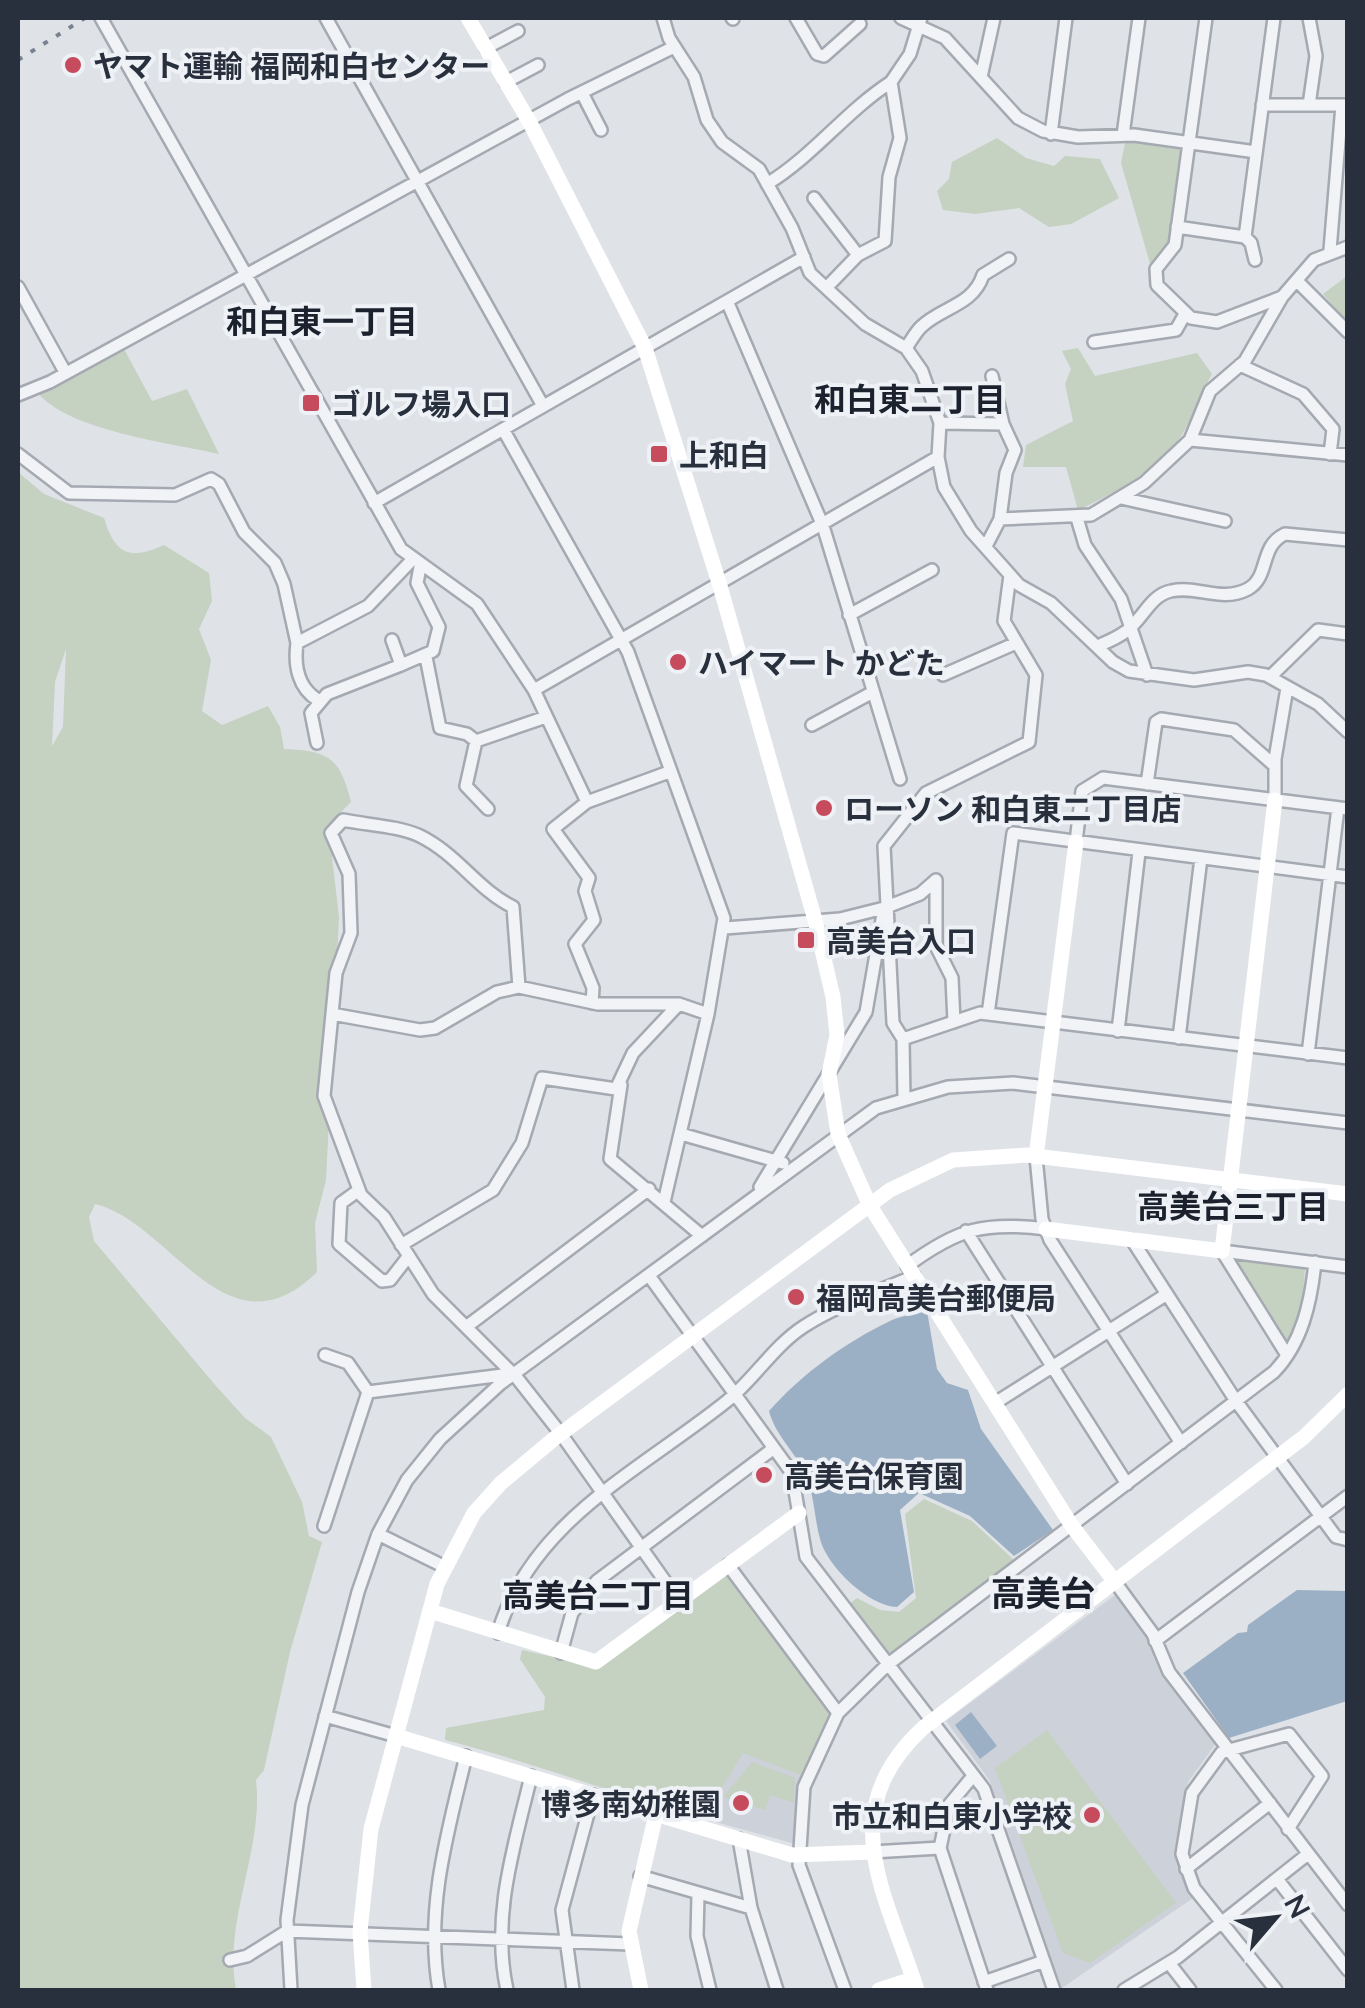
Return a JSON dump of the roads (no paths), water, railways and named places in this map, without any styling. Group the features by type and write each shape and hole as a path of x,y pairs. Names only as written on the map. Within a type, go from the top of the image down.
{"street":[{"path":"101,18 374,502 415,564 477,604 534,690 588,802"},
{"path":"326,18 543,406"},
{"path":"468,18 529,120 645,348 720,586 815,920 836,1034 830,1074 838,1134 870,1206 1072,1526 1156,1640 1169,1672 1348,1905"},
{"path":"663,18 674,46 694,77 706,120 722,142 752,160 810,273 866,324 906,348 922,371 940,423 938,457 944,487 1019,585 1051,603 1113,662 1147,675 1194,680 1248,672 1270,678 1318,704 1348,732"},
{"path":"796,18 818,54 824,56 860,24"},
{"path":"901,18 920,22 944,38 1018,118 1051,134 1123,135 1256,152"},
{"path":"982,78 994,18"},
{"path":"1051,134 1066,18"},
{"path":"1123,135 1139,18"},
{"path":"1206,18 1175,245 1153,275 1157,285 1186,314 1217,322 1282,297"},
{"path":"1244,237 1274,18"},
{"path":"1309,18 1316,56 1309,105"},
{"path":"767,184 790,170 847,112 892,82 910,54 920,22"},
{"path":"486,48 518,31"},
{"path":"18,394 674,46"},
{"path":"506,82 538,65"},
{"path":"828,286 858,255 885,241 889,177 900,138 892,82"},
{"path":"582,94 601,130"},
{"path":"1262,105 1345,104 1330,250"},
{"path":"814,198 858,255"},
{"path":"1177,227 1244,237 1251,243 1254,260"},
{"path":"1000,519 1077,518 1121,498 1167,465 1190,440 1210,390 1240,365 1282,297 1314,260 1330,250 1348,247"},
{"path":"374,502 804,258"},
{"path":"906,348 922,326 955,308 980,284 983,275 1009,258"},
{"path":"1298,282 1348,332"},
{"path":"18,287 64,372"},
{"path":"728,302 823,526 900,779"},
{"path":"18,316 30,310"},
{"path":"1094,342 1176,330 1186,314"},
{"path":"1240,365 1303,394 1332,429 1330,454"},
{"path":"986,546 1000,519 1006,473 1015,450 1003,424 992,376"},
{"path":"940,423 1003,424"},
{"path":"503,429 622,640 725,928 664,1202"},
{"path":"1190,440 1348,455"},
{"path":"18,454 69,492 175,495 211,479 220,484 244,532 280,573 297,643 295,664 306,690 318,700"},
{"path":"534,690 938,457"},
{"path":"1121,498 1225,521"},
{"path":"1077,518 1085,545 1116,588 1147,675"},
{"path":"1098,646 1131,626 1164,593 1174,590 1217,596 1248,589 1257,582 1268,548 1285,534 1348,540"},
{"path":"297,643 368,606 415,564"},
{"path":"317,743 310,714 318,700 433,651 439,628 416,584 415,564"},
{"path":"849,615 932,570"},
{"path":"904,1100 903,1039 893,1023 884,908 884,846 914,804 942,783 1029,742 1036,675 1028,655 1004,621 1010,575"},
{"path":"1270,678 1318,630 1348,634"},
{"path":"392,640 400,665"},
{"path":"943,675 1016,643"},
{"path":"426,657 440,728 468,734 476,741"},
{"path":"1287,688 1222,1251 1287,1355"},
{"path":"812,725 873,692"},
{"path":"476,741 546,717"},
{"path":"1147,784 1156,722 1161,719 1234,730 1275,766"},
{"path":"476,741 466,786 488,809"},
{"path":"592,1003 593,988 574,944 594,920 586,891 589,878 553,829 588,802 669,772"},
{"path":"1181,1443 1046,1229 1036,1157 1082,791 1103,778 1343,808 1330,875 1308,1054"},
{"path":"519,987 513,907 489,896 474,875 419,836 343,820 331,832 349,874 351,933 336,973 324,1096 359,1190 384,1217 433,1294 514,1374 561,1434 678,1602"},
{"path":"988,1014 1013,833 1348,877"},
{"path":"1118,1030 1138,852"},
{"path":"1179,1038 1201,858"},
{"path":"725,928 815,920 884,908 920,894 936,880 936,946 952,978 954,1022"},
{"path":"753,1197 866,1012 884,908"},
{"path":"332,1014 420,1030 436,1028 497,992 519,987 592,1003 679,1004 708,1014"},
{"path":"679,1004 633,1053 621,1085 610,1160 702,1236"},
{"path":"903,1039 988,1014 1348,1058"},
{"path":"359,1190 341,1204 339,1244 386,1282 404,1251 493,1190 522,1143 542,1078 610,1090 621,1085"},
{"path":"290,1990 287,1931 291,1864 325,1716 378,1534 408,1480 440,1439 514,1374 868,1112 904,1100 986,1082 1348,1123"},
{"path":"682,1134 778,1159 791,1169"},
{"path":"364,1990 360,1932 371,1830 396,1736 444,1567 474,1513 501,1482 695,1335 924,1170 954,1160 1036,1157 1348,1194"},
{"path":"466,1326 649,1189"},
{"path":"498,1634 509,1595 536,1554 575,1514 736,1393 808,1324 911,1271 966,1230 998,1224 1348,1266"},
{"path":"966,1230 1127,1484"},
{"path":"1132,1240 1236,1401 1336,1537 1348,1540"},
{"path":"845,1990 799,1865 804,1788 838,1714 887,1665 1274,1372 1307,1316 1314,1262"},
{"path":"650,1276 792,1473 806,1558 984,1789 1054,1990"},
{"path":"995,1404 1167,1294"},
{"path":"324,1356 348,1364 368,1392"},
{"path":"368,1392 514,1374"},
{"path":"324,1526 368,1392"},
{"path":"879,1990 915,1985 872,1852 876,1794 900,1750 931,1721 1278,1457 1348,1394"},
{"path":"560,1653 572,1613 598,1581 774,1448"},
{"path":"1156,1640 1348,1496"},
{"path":"430,1611 596,1662 798,1513"},
{"path":"378,1534 444,1567"},
{"path":"728,1565 838,1714"},
{"path":"325,1716 800,1856 940,1848"},
{"path":"1276,1990 1194,1888 1182,1854 1192,1793 1227,1750 1289,1734 1322,1776 1288,1829"},
{"path":"439,1990 434,1935 437,1880 466,1756"},
{"path":"507,1990 500,1938 504,1888 530,1776"},
{"path":"974,1776 950,1805 940,1848 985,1986 1044,1961"},
{"path":"573,1990 562,1910 594,1795"},
{"path":"1186,1869 1270,1803"},
{"path":"641,1990 630,1944 630,1917 656,1814"},
{"path":"739,1839 750,1908 777,1990"},
{"path":"1124,1990 1168,1963 1308,1854"},
{"path":"640,1876 750,1908"},
{"path":"1276,1879 1348,1970"},
{"path":"698,1894 697,1936 710,1990"},
{"path":"230,1960 247,1956 287,1931 630,1944"},
{"path":"1168,1963 1190,1990"}],"water":[{"path":"927,1311 937,1369 947,1383 968,1390 981,1429 1053,1530 1014,1556 970,1516 919,1493 900,1510 914,1592 897,1607 862,1592 831,1561 820,1539 807,1478 769,1411 810,1372 856,1339 895,1319"},
{"path":"1297,1590 1347,1591 1347,1701 1229,1738 1183,1673 1238,1633 1247,1632 1248,1625"},
{"path":"971,1712 997,1746 980,1759 955,1725"}],"railway":[{"path":"18,60 85,18"}],"place":[{"name":"ヤマト運輸 福岡和白センター","path":"73,65"},
{"name":"ゴルフ場入口","path":"311,403"},
{"name":"上和白","path":"659,454"},
{"name":"ハイマート かどた","path":"678,662"},
{"name":"ローソン 和白東二丁目店","path":"824,808"},
{"name":"高美台入口","path":"806,940"},
{"name":"福岡高美台郵便局","path":"796,1297"},
{"name":"高美台保育園","path":"764,1475"},
{"name":"博多南幼稚園","path":"741,1803"},
{"name":"市立和白東小学校","path":"1092,1815"}],"district":[{"name":"和白東一丁目","path":"322,320"},
{"name":"和白東二丁目","path":"910,398"},
{"name":"高美台三丁目","path":"1233,1205"},
{"name":"高美台","path":"1043,1592"},
{"name":"高美台二丁目","path":"598,1594"}]}
